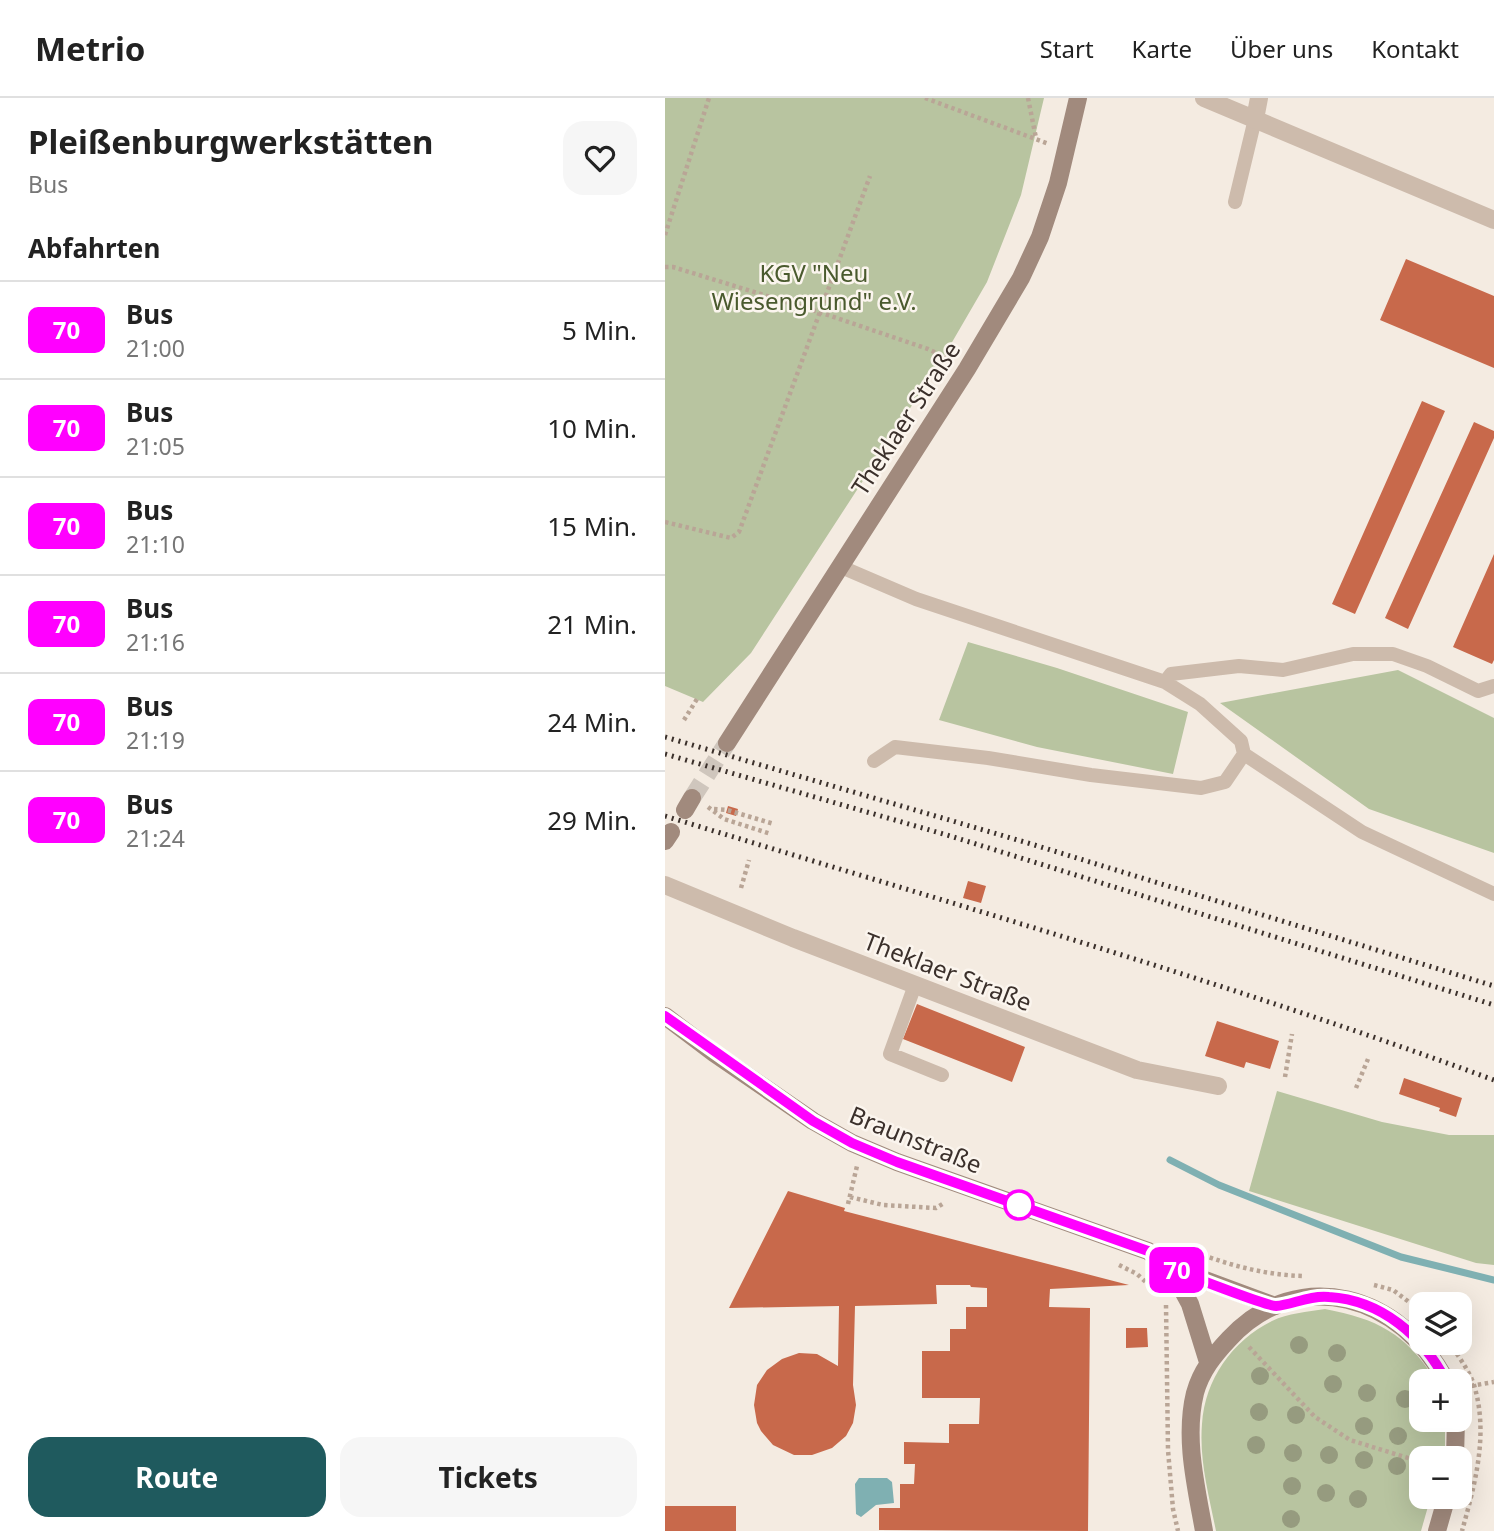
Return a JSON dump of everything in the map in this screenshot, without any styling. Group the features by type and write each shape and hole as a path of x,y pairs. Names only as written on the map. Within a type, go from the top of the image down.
{"main road":[{"name":"Theklaer Straße","path":"727,743 967,369 1021,278 1040,237 1066,151 1078,98"},
{"name":"Braunstraße","path":"665,1016 813,1121 852,1143 897,1162 1148,1251 1170,1267 1275,1306"},
{"path":"1170,1267 1189,1304 1208,1362"},
{"path":"1203,1531 1190,1451 1195,1393 1208,1362 1241,1326 1275,1306 1301,1299 1328,1296 1356,1301 1382,1312 1410,1331 1440,1369"},
{"path":"1437,1531 1443,1509"}],"street":[{"path":"1204,98 1494,220"},
{"path":"1255,120 1259,98"},
{"name":"Theklaer Straße","path":"665,885 1137,1070 1218,1086"}],"lane":[{"path":"1235,202 1255,120"},
{"path":"839,566 916,599 1165,682 1200,704 1241,741 1244,754 1362,832 1494,894"},
{"path":"1165,682 1171,674 1183,671 1239,666 1283,670 1353,654 1394,654 1427,666 1478,691 1494,686"},
{"path":"874,761 895,747 1201,788 1225,782 1244,754"},
{"path":"915,985 890,1054 942,1075"}],"path":[{"path":"665,235 709,98"},
{"path":"925,98 1066,151"},
{"path":"1028,98 1036,138"},
{"path":"665,522 731,538 739,532 870,176"},
{"path":"665,267 673,267 819,312 928,349 967,369"},
{"path":"684,720 697,699"},
{"path":"712,809 727,810 774,824"},
{"path":"724,819 771,834"},
{"path":"741,888 749,860"},
{"path":"1285,1077 1291,1034"},
{"path":"1356,1088 1369,1059"},
{"path":"848,1204 857,1166"},
{"path":"850,1197 883,1205 936,1208 944,1203"},
{"path":"1248,1346 1315,1418 1350,1440 1409,1458"},
{"path":"1457,1355 1474,1385 1494,1382"}],"green space":[{"name":"KGV \"Neu Wiesengrund\" e.V.","path":"665,98 1044,98 1021,195 987,282 944,356 751,653 703,702 665,686"},
{"path":"968,642 1057,668 1188,712 1173,774 1037,747 939,720"},
{"path":"1398,670 1494,718 1494,853 1369,809 1220,703"},
{"path":"1277,1091 1382,1122 1449,1135 1494,1135 1494,1265 1476,1263 1249,1191"},
{"path":"1325,1309 1375,1323 1400,1339 1409,1347 1409,1355 1416,1355 1427,1369 1409,1369 1409,1432 1445,1432 1445,1446 1409,1446 1409,1509 1427,1509 1421,1531 1216,1531 1205,1478 1201,1437 1204,1407 1209,1392 1223,1363 1245,1339 1272,1321"}],"water":[{"path":"859,1478 887,1478 892,1482 894,1503 876,1505 861,1517 856,1514 855,1484"}],"building":[{"path":"1406,259 1494,296 1494,368 1380,320"},
{"path":"1422,401 1445,411 1355,614 1332,604"},
{"path":"1474,422 1494,431 1494,438 1408,629 1385,618"},
{"path":"1494,554 1494,660 1492,664 1453,647"},
{"path":"728,806 738,809 736,816 726,813"},
{"path":"968,881 986,886 981,903 963,898"},
{"path":"917,1004 1025,1047 1012,1082 903,1039"},
{"path":"1217,1021 1279,1041 1270,1069 1246,1062 1244,1068 1205,1056"},
{"path":"1404,1078 1462,1098 1456,1117 1439,1111 1440,1108 1399,1094"},
{"path":"788,1191 845,1208 844,1211 1129,1285 1050,1289 1049,1307 1090,1308 1088,1531 879,1530 879,1508 900,1508 900,1484 914,1484 915,1464 904,1464 904,1442 949,1443 949,1424 979,1424 980,1398 922,1398 922,1351 950,1351 950,1329 966,1329 966,1307 987,1307 987,1288 936,1285 937,1304 855,1306 853,1385 856,1405 853,1423 846,1436 832,1448 812,1455 794,1455 773,1445 757,1423 754,1405 757,1385 767,1370 782,1359 799,1353 817,1354 838,1366 839,1306 729,1308"},
{"path":"1126,1328 1147,1328 1148,1347 1126,1348"},
{"path":"665,1506 736,1506 736,1531 665,1531"}],"waterway":[{"path":"1170,1160 1219,1185 1401,1257 1494,1280"}],"tunnel":[{"path":"692,798 727,743"}],"railway":[{"path":"665,737 1028,843 1494,986"},
{"path":"665,754 947,835 1494,1005"},
{"path":"665,816 1185,975 1392,1043 1494,1080"}],"bus line":[{"name":"70","path":"665,1016 813,1121 852,1143 897,1162 1148,1251 1170,1267 1275,1306 1328,1296 1356,1301 1382,1312 1410,1331 1440,1369"}]}
